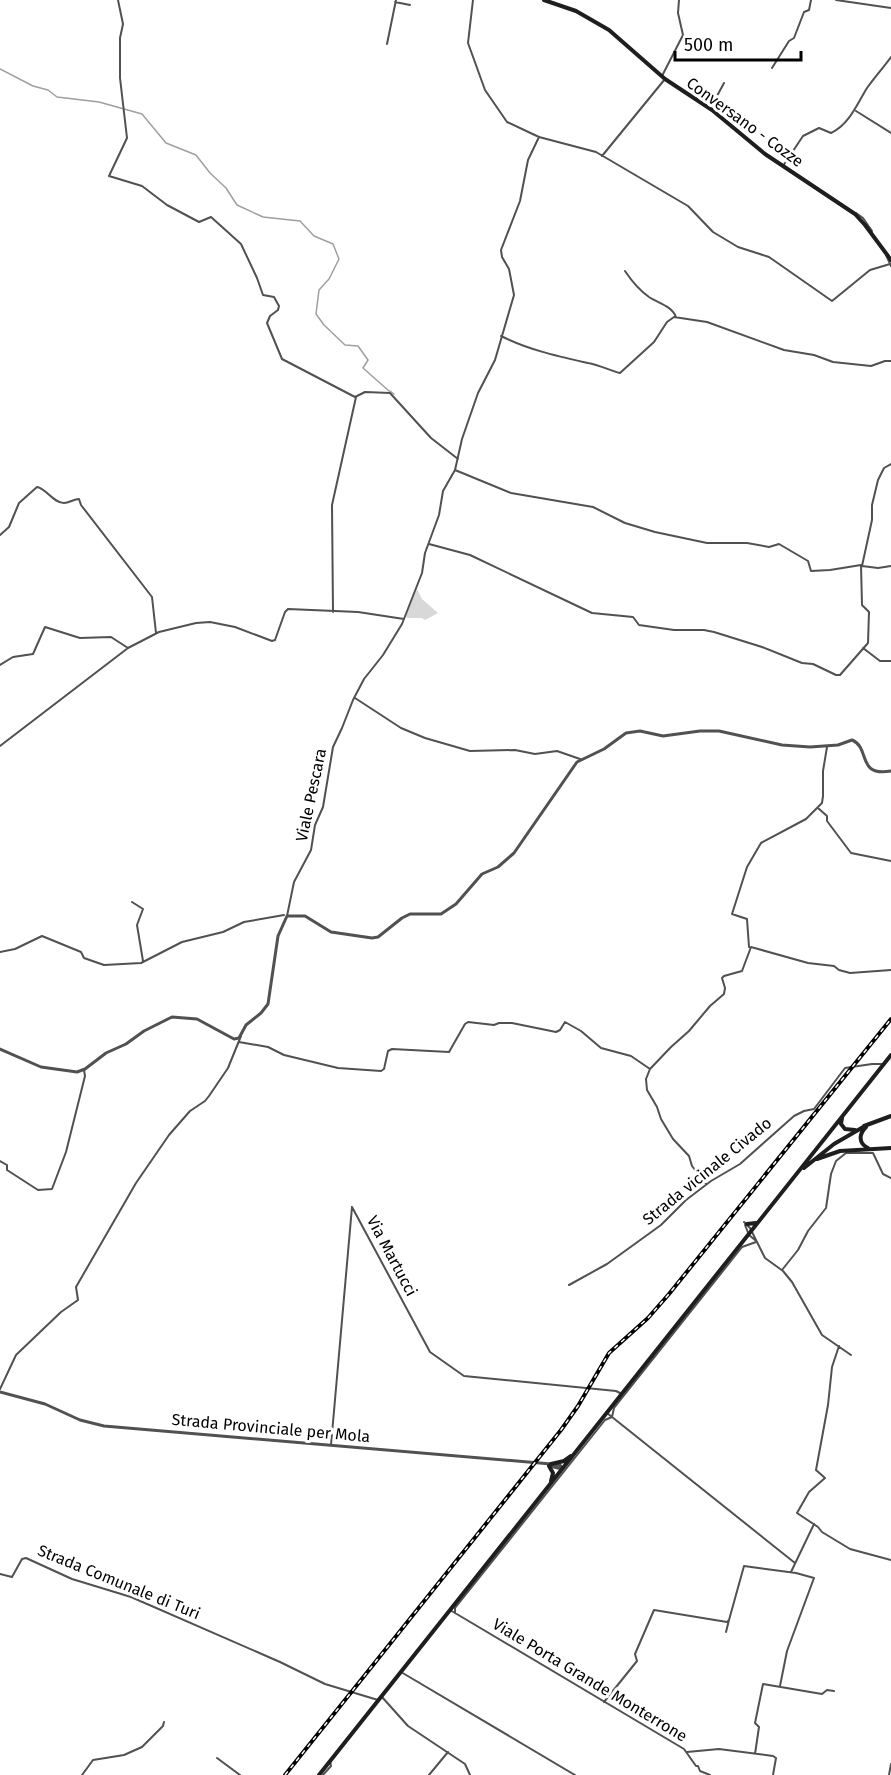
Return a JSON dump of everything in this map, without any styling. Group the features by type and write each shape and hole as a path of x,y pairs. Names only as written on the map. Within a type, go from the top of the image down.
{"main road":[{"name":"Conversano - Cozze","path":"544,0 591,18 613,33 663,78 711,109 765,154 847,208 874,236 891,264"},
{"path":"321,1775 380,1698 453,1611 743,1240 747,1227 756,1224 792,1181 891,1055"},
{"path":"842,1118 842,1126 848,1131 891,1116"},
{"path":"867,1125 862,1130 860,1138 864,1146 874,1151"},
{"path":"792,1181 806,1166 834,1144 867,1125"},
{"path":"806,1166 821,1156 835,1151 874,1151 891,1148"},
{"path":"743,1240 754,1239 756,1224"},
{"path":"548,1487 553,1475 549,1465 564,1461 578,1450"}],"street":[{"path":"118,0 123,26 120,38 120,78 127,138 110,177 140,185 199,222 209,217 213,218 241,244 263,295 274,297 279,306 278,310 270,316 267,326 282,359 356,397"},
{"path":"473,0 468,43 485,90 507,122 539,138 590,150 602,156 688,206 704,224 720,236 738,247 769,257 832,301 870,270 891,264"},
{"path":"602,156 663,78 683,35 678,13 679,0"},
{"path":"772,68 789,41 795,36 804,12 809,10 811,0"},
{"path":"836,0 891,8"},
{"path":"387,44 395,1 410,5"},
{"path":"783,166 805,134 819,128 833,132 855,110 891,57"},
{"path":"711,109 724,83"},
{"path":"855,110 891,133"},
{"name":"Viale Pescara","path":"286,916 296,877 312,850 315,825 323,807 330,754 354,697 404,619 422,573 439,515 443,491 455,470 476,398 495,360 514,295 509,269 501,250 520,201 528,160 539,138"},
{"path":"626,271 632,282 649,297 674,312 676,317"},
{"path":"501,336 553,356 620,372 654,342 668,322 676,317 707,322 784,350 814,355 833,362 871,366 885,361 891,362"},
{"path":"333,612 332,505 356,397 364,392 390,393 431,438 458,459"},
{"path":"429,544 471,555 592,613 633,617 637,625 714,632 840,675 868,642 869,612 862,604 860,583 862,566 878,480 884,468 891,464"},
{"path":"455,470 511,493 593,507 625,523 655,532 707,543 747,543 769,547 779,544 808,561 811,571 852,565 878,568 891,566"},
{"path":"0,535 9,526 19,503 37,487 44,489 55,500 61,502 79,499 81,505 152,597 156,633"},
{"path":"0,746 128,648 156,633 210,622 235,627 272,641 275,640 288,609 358,612 404,619"},
{"path":"0,666 13,657 33,654 46,627 80,638 108,636 128,648"},
{"path":"863,648 880,661 891,661"},
{"path":"354,697 401,728 424,738 473,752 515,750 535,754 557,751 580,759"},
{"path":"0,952 15,949 42,936 81,952 84,958 100,964 143,962 182,942 223,932 244,922 286,916 305,916 331,932 378,937 396,921 410,914 444,912 461,900 482,874 498,867 514,854 580,759 604,749 626,733 637,731 663,736 719,731 782,745 826,747 852,740 855,741 870,769 891,771"},
{"path":"706,1184 692,1166 689,1156 673,1139 647,1090 646,1079 650,1069 670,1047 691,1030 710,1006 724,994 723,977 741,971 749,948 747,919 732,914 749,861 763,842 806,819 818,807 823,796 822,771 826,747"},
{"path":"818,807 827,816 826,820 851,853 891,861"},
{"path":"132,902 143,909 137,925 143,962"},
{"path":"0,1391 16,1355 61,1312 78,1300 76,1287 136,1183 169,1135 190,1111 209,1096 228,1068 246,1025 265,1009 268,1004 278,936 286,916"},
{"path":"749,948 777,953 808,963 834,966 850,973 891,970"},
{"path":"0,1049 41,1067 77,1072 84,1070 101,1055 126,1044 144,1031 171,1017 196,1019 234,1039 242,1035"},
{"path":"239,1042 257,1044 284,1054 338,1068 381,1071 384,1068 387,1053 392,1049 449,1052 468,1022 494,1025 512,1023 556,1032 565,1022 581,1031 601,1048 633,1057 650,1069"},
{"name":"Strada vicinale Civado","path":"569,1285 607,1264 667,1220 686,1200 706,1184 740,1164 794,1116 814,1109 845,1068 884,1064"},
{"path":"0,1161 7,1165 7,1170 36,1189 52,1189 72,1128 84,1070"},
{"path":"782,1270 797,1252 808,1231 826,1208 831,1174 836,1161 846,1153 874,1151 883,1174 891,1178"},
{"name":"Via Martucci","path":"331,1445 352,1206 430,1352 464,1376 616,1391 622,1394"},
{"path":"747,1227 765,1258 782,1270 792,1282 821,1333 851,1355"},
{"path":"612,1417 614,1408 742,1247 754,1239"},
{"path":"839,1346 832,1367 816,1470 825,1478 809,1492 797,1513 850,1549 891,1560"},
{"name":"Strada Provinciale per Mola","path":"0,1391 45,1404 80,1420 104,1426 560,1465 562,1469"},
{"path":"607,1413 795,1563"},
{"path":"453,1611 605,1420 612,1417"},
{"path":"791,1572 814,1524"},
{"name":"Strada Comunale di Turi","path":"0,1574 12,1577 22,1558 26,1558 72,1579 131,1597 325,1684 380,1698"},
{"path":"726,1632 743,1566 810,1576 813,1580 787,1651 780,1686"},
{"path":"604,1702 637,1661 635,1654 654,1610 727,1622 729,1620"},
{"name":"Viale Porta Grande Monterrone","path":"453,1611 687,1752 700,1771 710,1775"},
{"path":"401,1672 575,1775"},
{"path":"755,1754 759,1727 755,1723 762,1684 822,1694 827,1690 834,1691"},
{"path":"380,1698 408,1726 465,1764 470,1775"},
{"path":"82,1775 93,1760 124,1755 142,1747 163,1726 164,1722"},
{"path":"687,1752 719,1749 775,1756 773,1775"},
{"path":"429,1775 448,1752"},
{"path":"216,1758 240,1775"},
{"path":"889,1775 891,1764"}],"shaded area":[{"path":"417,589 422,599 438,613 425,620 406,616"}],"waterway":[{"path":"0,69 33,86 48,90 57,97 99,102 142,114 166,143 196,155 226,188 237,205 263,217 300,221 314,236 333,244 339,259 329,279 319,290 316,314 345,345 358,346 368,360 363,368 389,391"},
{"path":"390,391 394,394"}],"railway":[{"path":"285,1775 561,1430 609,1353 648,1318 669,1294 891,1019"}]}
